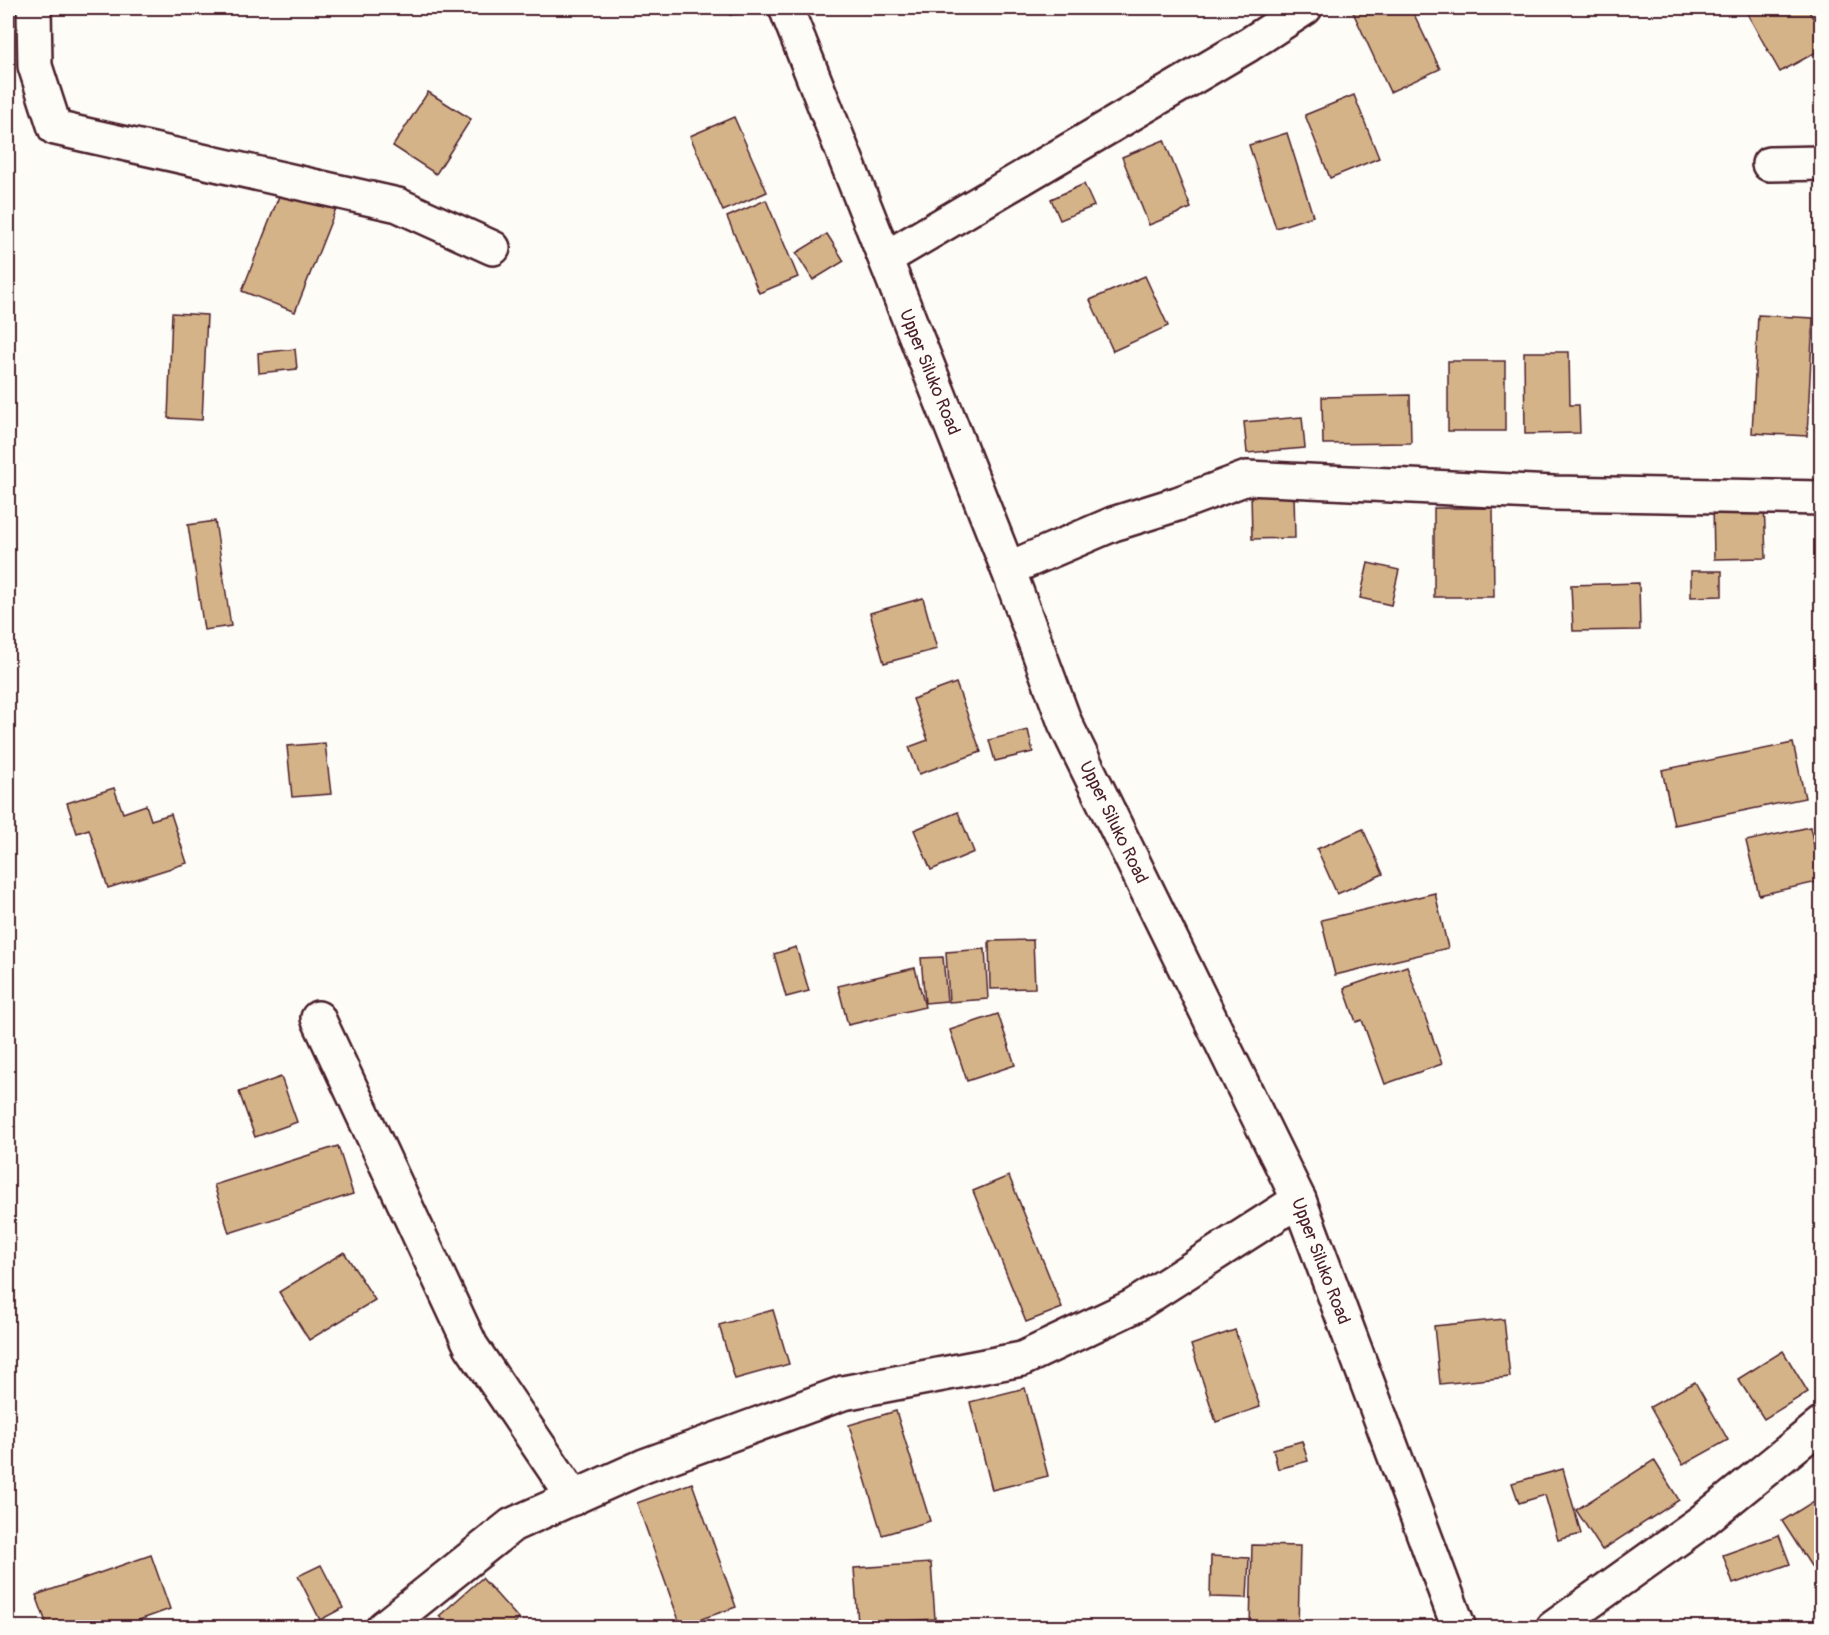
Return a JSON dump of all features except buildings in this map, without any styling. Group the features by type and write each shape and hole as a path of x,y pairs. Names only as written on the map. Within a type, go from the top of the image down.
{"street":[{"path":"34,8 35,66 55,128 398,205 493,248"},
{"name":"Upper Siluko Road","path":"786,8 1008,569 1065,723 1299,1200 1459,1628"},
{"path":"886,258 1248,45 1305,8"},
{"path":"1769,164 1821,163"},
{"path":"1008,569 1113,524 1177,504 1247,478 1554,493 1821,498"},
{"path":"318,1018 471,1346 574,1498"},
{"path":"383,1628 512,1525 644,1466 843,1393 1022,1359 1132,1307 1299,1200"},
{"path":"1553,1628 1701,1522 1821,1424"}]}
